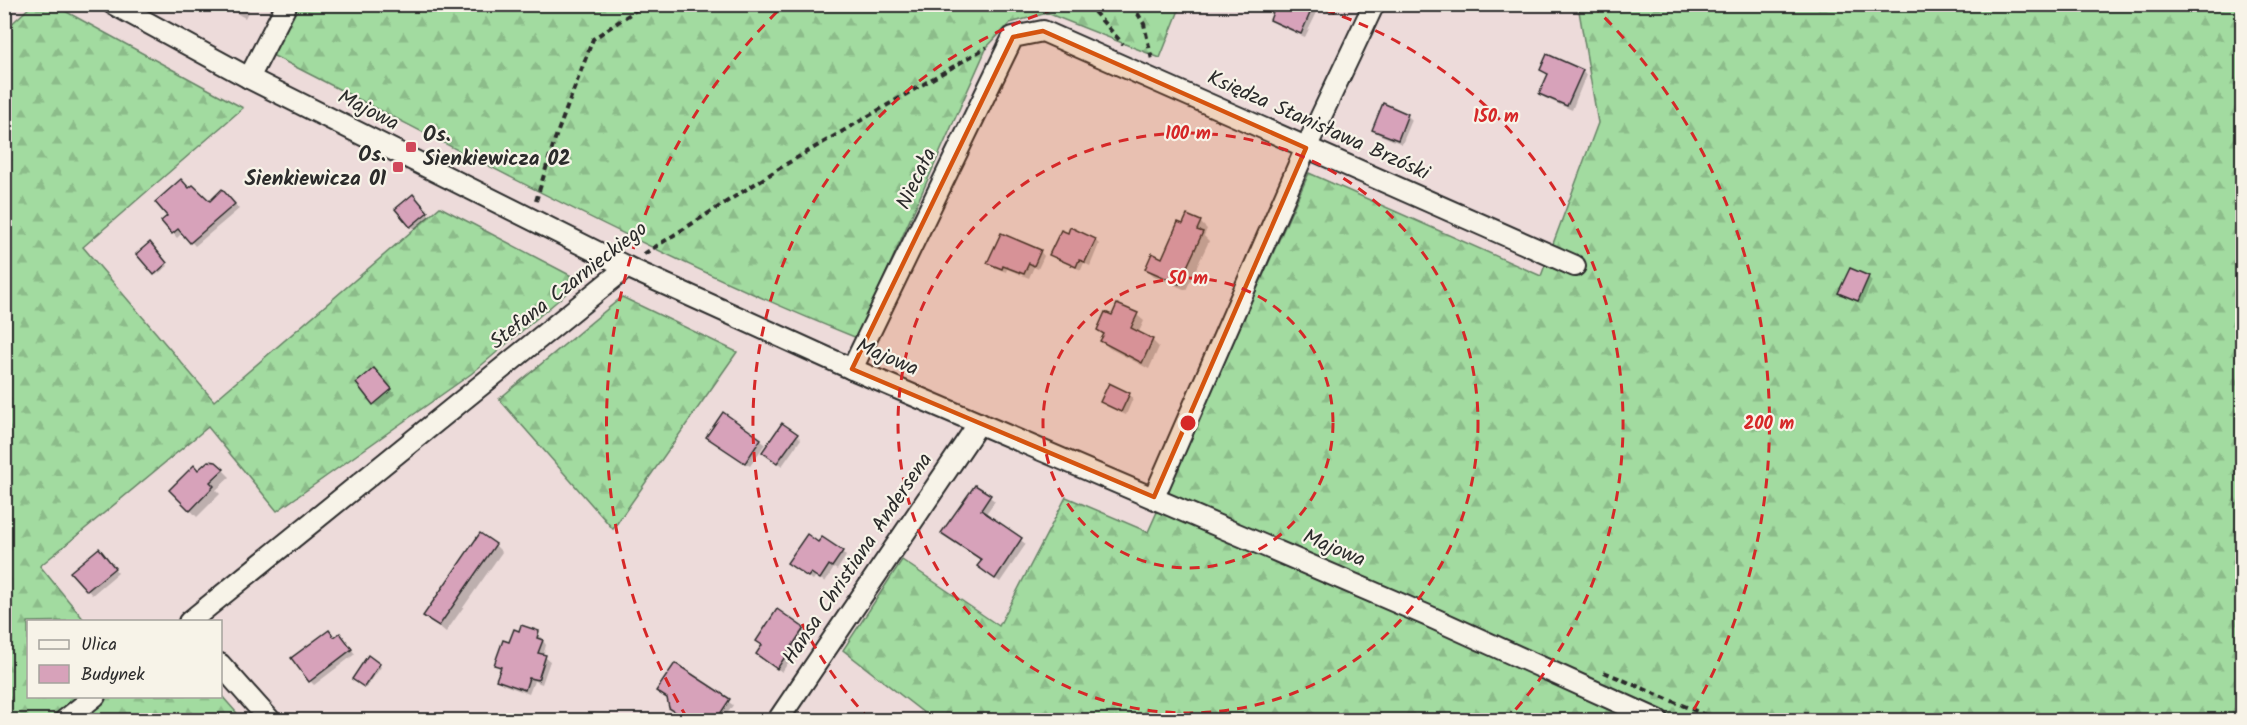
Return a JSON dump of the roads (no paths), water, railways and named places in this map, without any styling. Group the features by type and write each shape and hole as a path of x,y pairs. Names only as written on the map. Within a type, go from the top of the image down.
{"street":[{"name":"Majowa","path":"113,4 249,78 627,267 852,369 1426,615 1658,720"},
{"path":"249,78 287,4"},
{"path":"1154,497 1306,147 1374,4"},
{"name":"Księdza Stanisława Brzóski","path":"1013,37 1042,31 1575,266"},
{"name":"Niecała","path":"852,369 1013,37"},
{"name":"Stefana Czarnieckiego","path":"190,620 627,267"},
{"name":"Hansa Christiana Andersena","path":"778,720 979,423"},
{"path":"222,666 270,720"},
{"path":"65,720 92,698"}],"place":[{"name":"Os. Sienkiewicza 02","path":"411,147"},
{"name":"Os. Sienkiewicza 01","path":"398,167"}]}
